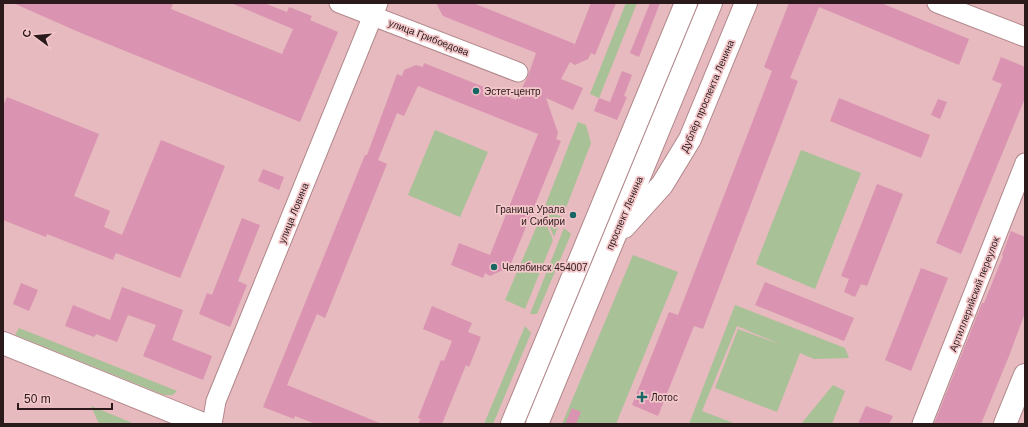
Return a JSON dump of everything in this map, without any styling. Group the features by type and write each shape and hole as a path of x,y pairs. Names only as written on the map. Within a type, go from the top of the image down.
{"main road":[{"path":"512,424 686,3"},
{"name":"проспект Ленина","path":"537,424 711,3"},
{"name":"Дублёр проспекта Ленина","path":"612,240 662,185 679,159 690,139 746,3"},
{"path":"3,343 203,424"},
{"path":"1005,424 1025,375"}],"street":[{"name":"улица Грибоедова","path":"339,3 375,10 518,72"},
{"path":"937,3 1025,37"},
{"name":"улица Ловина","path":"212,424 216,401 375,10"},
{"name":"Артиллерийский переулок","path":"922,424 1025,163"}],"green space":[{"path":"626,3 637,3 599,98 590,94"},
{"path":"578,122 586,125 591,143 564,213 545,206"},
{"path":"435,130 488,152 460,217 408,195"},
{"path":"801,150 861,173 815,289 756,264"},
{"path":"544,209 562,217 554,237 543,210"},
{"path":"542,214 553,240 525,309 505,300"},
{"path":"564,228 571,234 537,314 530,314"},
{"path":"633,255 678,272 616,424 562,424"},
{"path":"735,305 845,348 849,358 814,359 800,353 777,412 715,388 738,329 782,345 737,326 702,411 736,424 689,424"},
{"path":"525,326 531,333 493,424 484,424"},
{"path":"19,328 177,391 173,395 164,395 15,335"},
{"path":"833,385 845,391 832,424 801,424"},
{"path":"91,406 135,424 99,424"}],"building":[{"path":"13,3 173,3 171,9 282,54 293,29 231,3 264,3 287,12 289,7 312,16 310,20 338,32 300,122 81,33"},
{"path":"436,3 473,3 575,44 591,3 616,3 595,55 591,53 588,59 575,65 570,62 561,79 583,88 573,110 546,98 558,133 556,139 561,141 510,266 505,264 503,270 490,276 485,273 483,278 451,265 459,243 490,255 538,134 418,86 404,116 397,113 378,160 387,164 325,318 317,314 287,385 382,424 316,424 295,416 294,419 263,407 365,155 367,155 397,74 402,76 404,70 416,65 423,67 424,63 516,100 528,76 536,53 443,16"},
{"path":"650,3 660,3 639,57 630,53"},
{"path":"789,3 881,3 969,39 959,65 819,7 790,78 798,81 703,329 694,326 658,416 632,405 669,312 678,315 772,71 764,67"},
{"path":"1001,57 1025,67 1025,98 961,254 936,243 1002,84 992,80"},
{"path":"622,71 632,75 624,96 627,97 617,120 594,111 599,98 610,102"},
{"path":"7,97 99,134 74,196 110,211 104,227 122,235 161,140 225,166 180,278 116,253 113,260 47,234 46,237 3,220 3,106"},
{"path":"839,98 930,135 921,158 830,121"},
{"path":"938,99 947,102 940,119 931,115"},
{"path":"263,169 284,177 279,190 258,181"},
{"path":"877,184 903,194 867,286 861,284 855,297 844,292 849,279 841,276"},
{"path":"242,218 260,225 238,281 247,285 230,327 199,314 207,293 212,295"},
{"path":"1011,231 1025,237 1025,313 1009,356 981,424 934,424 982,303 984,303 1003,256 1002,255"},
{"path":"921,268 948,278 911,371 885,360"},
{"path":"765,282 854,318 844,341 755,305"},
{"path":"21,283 38,290 29,311 13,304"},
{"path":"122,287 183,310 172,340 212,356 203,380 143,356 156,325 128,315 117,342 96,334 94,337 65,326 73,305 110,320"},
{"path":"432,306 472,323 468,332 481,337 469,367 466,365 442,424 418,424 421,419 418,418 441,360 444,361 452,341 423,329"},
{"path":"866,406 893,416 889,424 858,424"},
{"path":"572,408 581,412 576,424 565,424"}],"place":[{"name":"Эстет-центр","path":"476,91"},
{"name":"Граница Урала и Сибири","path":"573,215"},
{"name":"Челябинск 454007","path":"494,267"},
{"name":"Лотос","path":"642,397"}]}
